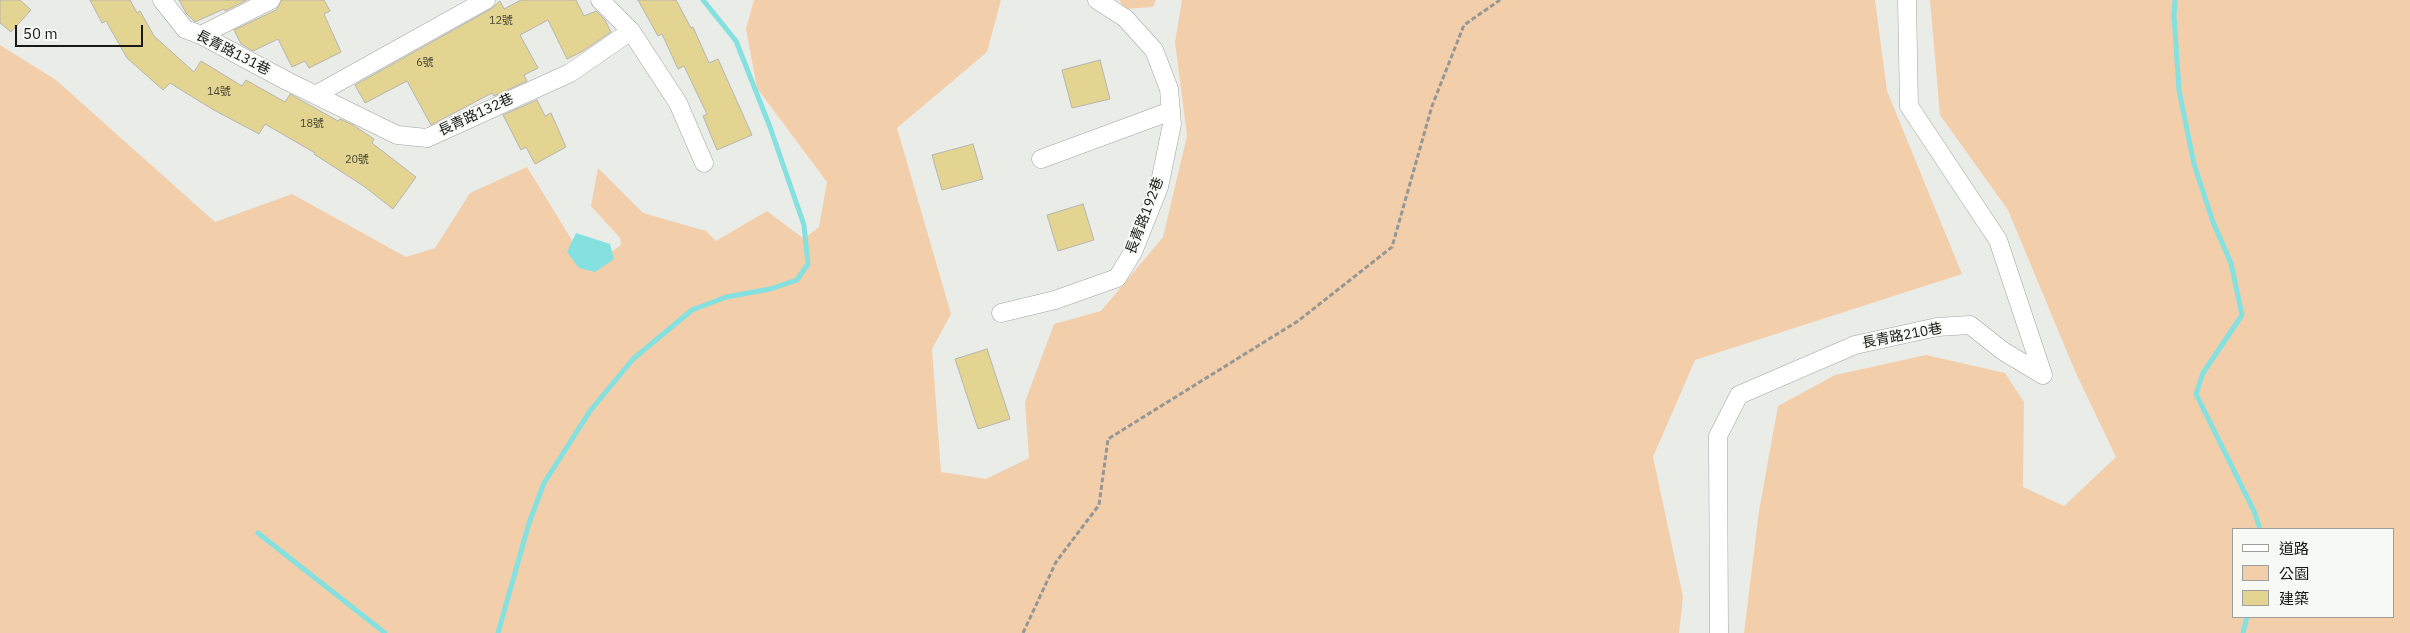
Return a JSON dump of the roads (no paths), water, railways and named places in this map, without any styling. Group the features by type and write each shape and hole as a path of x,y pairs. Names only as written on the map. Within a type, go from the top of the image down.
{"street":[{"name":"長青路131巷","path":"162,0 185,29 201,35 286,81"},
{"path":"201,35 271,0"},
{"path":"317,94 486,0"},
{"path":"600,0 631,31 678,103 704,163"},
{"name":"長青路192巷","path":"1001,313 1055,300 1117,278 1132,252 1158,187 1172,124 1169,89 1154,50 1125,18 1097,0"},
{"name":"長青路210巷","path":"1719,633 1718,436 1739,395 1855,345 1937,327 1970,326 2003,351 2043,375 1998,240 1909,106 1907,0"},
{"name":"長青路132巷","path":"286,81 317,94 397,135 427,138 570,73 631,31"},
{"path":"1041,159 1171,111"}],"water":[{"path":"576,233 610,244 614,259 595,272 579,268 567,252"}],"waterway":[{"path":"498,633 529,523 544,483 590,411 633,359 692,310 726,297 770,289 797,280 808,264 804,225 770,127 736,41 703,0"},
{"path":"2175,0 2174,16 2179,90 2194,164 2213,222 2231,263 2242,315 2203,373 2196,394 2254,511 2260,528"},
{"path":"258,533 385,633"},
{"path":"2243,633 2247,618"}]}
